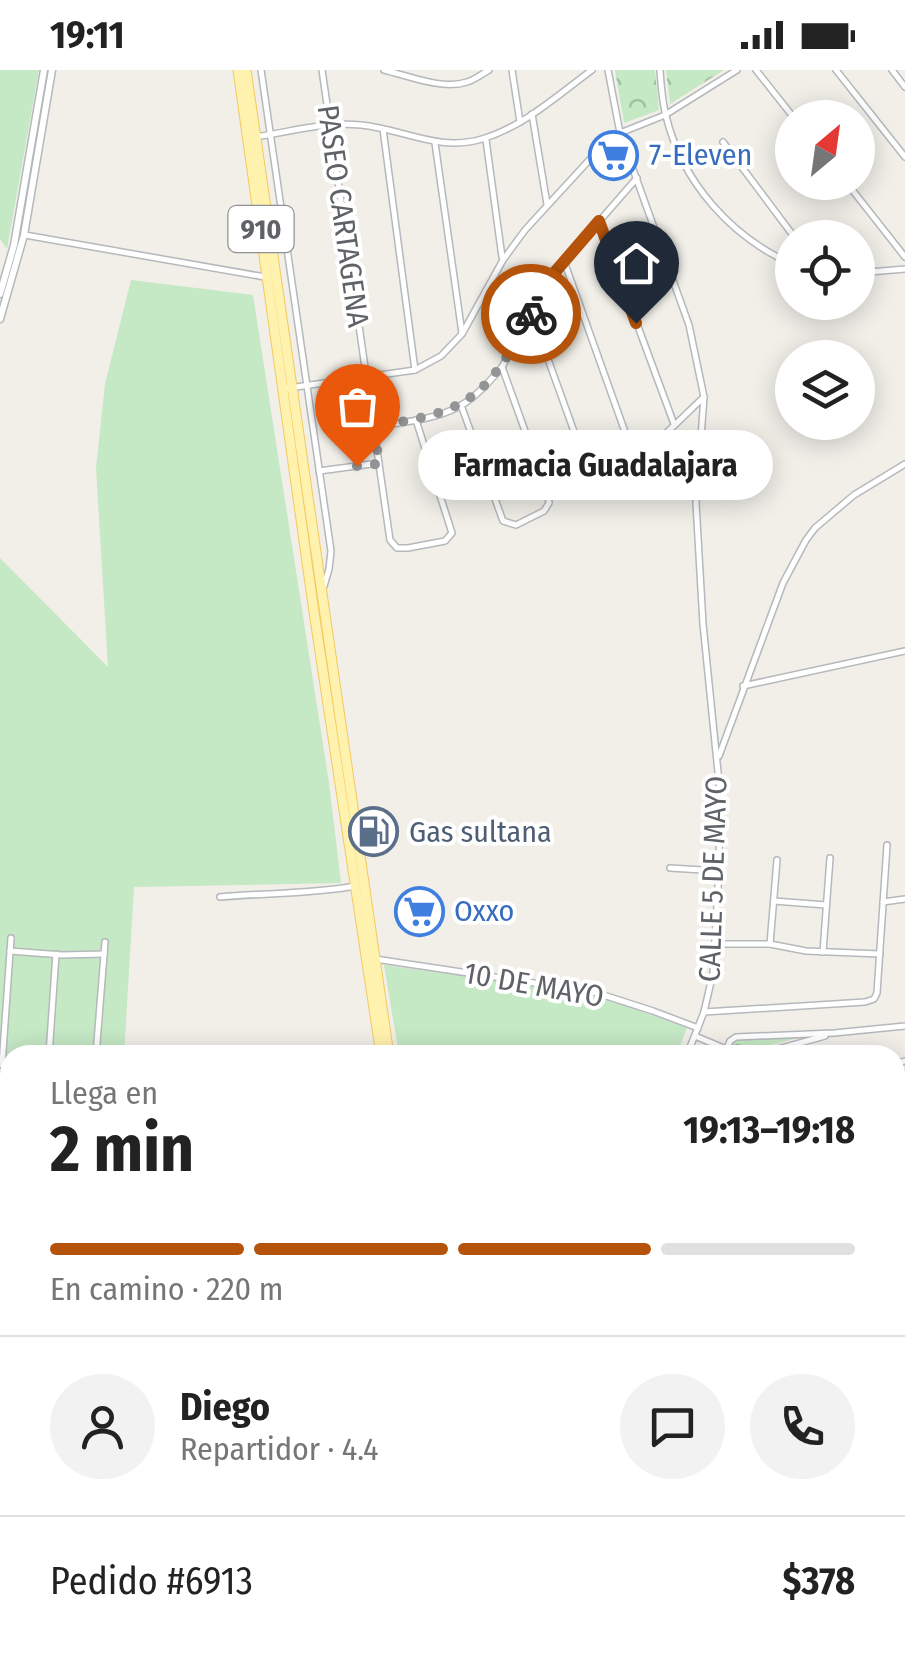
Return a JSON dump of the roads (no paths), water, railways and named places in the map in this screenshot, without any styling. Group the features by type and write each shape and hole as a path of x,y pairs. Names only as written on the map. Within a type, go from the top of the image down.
{"main road":[{"name":"910","path":"238,70 244,86 280,306 287,388 371,959 380,1045"},
{"name":"910","path":"244,86 246,70"},
{"name":"910","path":"252,138 268,278 321,594 356,886 387,1045"}],"street":[{"path":"0,294 14,245 44,70"},
{"path":"0,320 24,235 52,70"},
{"path":"261,70 331,551 321,594"},
{"name":"PASEO CARTAGENA","path":"322,70 390,540 402,548 444,541 452,532 416,420"},
{"path":"384,70 439,83 467,82 489,70"},
{"path":"418,70 419,78"},
{"path":"465,70 467,82"},
{"path":"512,70 520,122"},
{"path":"252,138 330,124 358,124 435,143 486,138 520,122 592,70"},
{"name":"CALLE 5 DE MAYO","path":"608,70 620,133 689,326 704,398 696,503 718,759 719,871 713,973 691,1045"},
{"path":"660,70 665,114 679,156 695,182 713,207 749,240 775,255"},
{"path":"287,388 415,370 441,356 462,334 503,260 547,204 592,157 620,133 665,114 737,70"},
{"path":"756,70 780,100"},
{"path":"836,70 905,156"},
{"path":"892,70 905,86"},
{"path":"244,86 262,82"},
{"path":"532,114 547,204"},
{"path":"383,129 415,370"},
{"path":"486,138 503,260"},
{"path":"723,142 782,220"},
{"path":"435,143 462,334"},
{"path":"374,426 416,420 462,405 502,367 564,261 637,178"},
{"path":"860,200 905,257"},
{"path":"599,221 674,424"},
{"path":"268,224 282,222"},
{"path":"24,235 268,278"},
{"path":"564,261 634,460"},
{"path":"875,272 905,269"},
{"path":"486,290 530,316 540,332 590,476 597,482 606,481 634,460 704,398"},
{"path":"280,306 295,303"},
{"path":"462,405 506,524 516,525 544,510 549,503 548,495 502,367"},
{"path":"320,471 379,464"},
{"path":"718,759 783,583 806,540 854,495 905,464"},
{"path":"744,686 905,652"},
{"path":"704,1012 865,1002 874,998 888,845"},
{"path":"823,952 830,858"},
{"path":"770,944 777,860"},
{"path":"670,868 719,871"},
{"path":"220,897 356,886"},
{"path":"883,902 905,899"},
{"path":"774,900 826,905"},
{"path":"3,1045 11,938"},
{"path":"97,1045 105,942"},
{"path":"715,944 770,944 806,952 880,954"},
{"path":"10,950 104,954"},
{"path":"50,1045 56,954"},
{"name":"10 DE MAYO","path":"371,959 594,992 698,1028"},
{"path":"728,1045 734,1038 905,1026"},
{"path":"791,1045 834,1033"},
{"path":"694,1036 711,1045"},
{"path":"0,1614 0,1626"}],"place":[{"name":"7-Eleven","path":"614,155"},
{"name":"Farmacia Guadalajara","path":"357,466"},
{"name":"Gas sultana","path":"374,832"},
{"name":"Oxxo","path":"419,911"}]}
